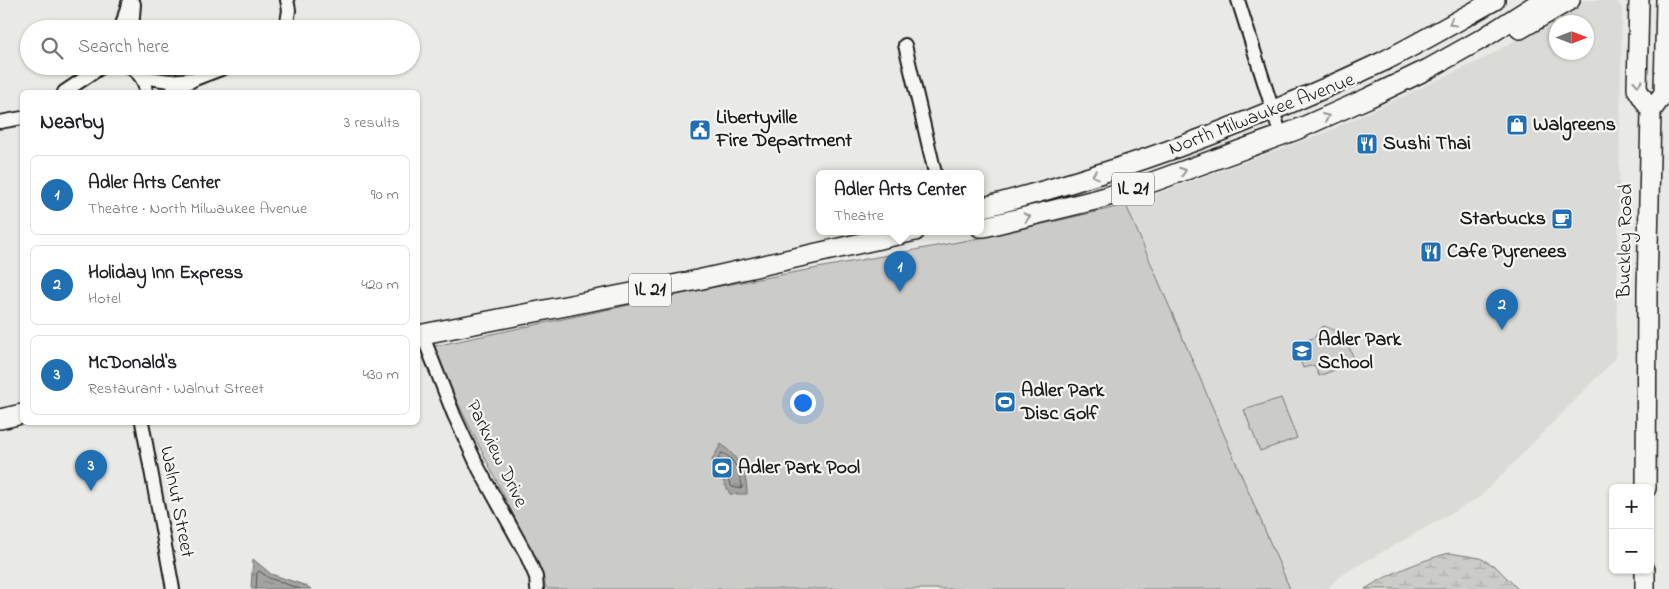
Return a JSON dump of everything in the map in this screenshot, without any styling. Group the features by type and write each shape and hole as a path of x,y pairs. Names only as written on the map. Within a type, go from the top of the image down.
{"main road":[{"name":"North Milwaukee Avenue","path":"984,207 1141,161 1272,112 1384,61 1495,0"},
{"name":"North Milwaukee Avenue","path":"984,227 1136,188 1281,136 1368,98 1428,69 1467,48 1543,0"},
{"path":"1467,48 1496,43 1570,0"},
{"path":"1628,0 1638,46"},
{"path":"1639,0 1637,90 1651,111 1664,93 1667,51 1666,0"},
{"name":"Buckley Road","path":"1646,484 1651,111"},
{"name":"IL 21","path":"420,335 696,281 898,235"},
{"path":"0,419 20,414"},
{"path":"1645,574 1645,589"}],"street":[{"path":"123,20 129,0"},
{"path":"133,20 134,0"},
{"path":"287,0 289,10 287,20"},
{"path":"1238,0 1281,136"},
{"path":"905,45 934,170"},
{"path":"67,90 91,75"},
{"path":"84,90 91,75"},
{"path":"138,75 145,90"},
{"path":"151,75 170,81 195,79"},
{"path":"175,90 205,75"},
{"path":"0,122 20,118"},
{"name":"Parkview Drive","path":"420,335 479,469 526,554 536,577 538,589"},
{"name":"Walnut Street","path":"143,425 173,589"}],"shaded area":[{"path":"1584,0 1615,0 1622,8 1616,358 1480,497 1341,575 1327,589 1290,589 1126,205 1322,134 1483,59 1549,20 1549,60 1594,60 1594,15 1558,15"}],"green space":[{"path":"1126,205 1290,589 547,589 530,548 430,347 710,288 990,236"},
{"path":"1324,326 1344,334 1355,362 1319,376 1314,365 1303,368 1296,345 1315,337 1319,329"},
{"path":"1281,398 1297,438 1260,451 1244,410"},
{"path":"1449,553 1480,558 1496,567 1518,589 1365,589 1406,568"}],"water":[{"name":"Adler Park Pool","path":"721,444 737,460 743,472 747,494 730,494 712,460"},
{"path":"253,559 271,574 311,589 252,589"}],"place":[{"name":"Walgreens","path":"1517,125"},
{"name":"Libertyville Fire Department","path":"700,130"},
{"name":"Sushi Thai","path":"1367,144"},
{"name":"Starbucks","path":"1562,219"},
{"name":"Cafe Pyrenees","path":"1431,252"},
{"name":"Adler Arts Center","path":"900,292"},
{"name":"Holiday Inn Express","path":"1502,330"},
{"name":"Adler Park School","path":"1302,351"},
{"name":"Adler Park Disc Golf","path":"1005,402"},
{"name":"Adler Park Pool","path":"722,468"},
{"name":"McDonald's","path":"91,491"}]}
